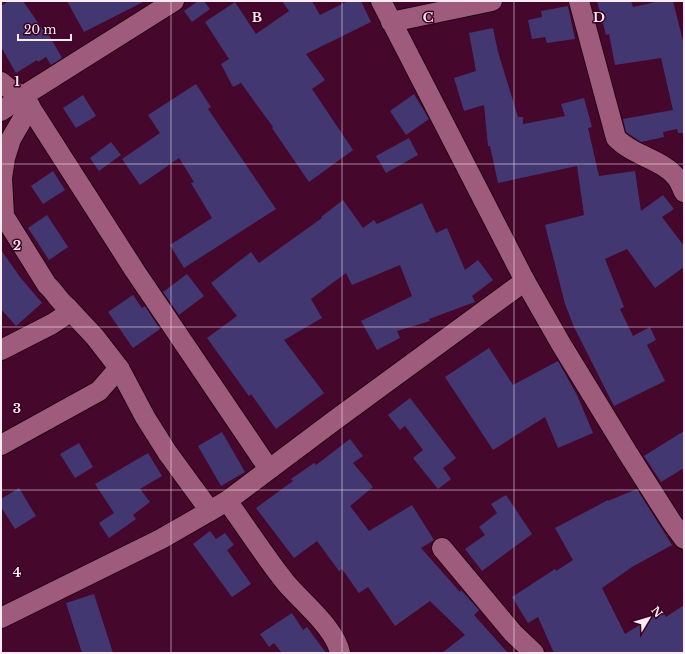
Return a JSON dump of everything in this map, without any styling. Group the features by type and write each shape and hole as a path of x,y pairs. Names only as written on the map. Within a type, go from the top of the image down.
{"street":[{"path":"1,111 26,101 174,1"},
{"path":"381,1 525,281 561,344 629,455 670,521 684,539"},
{"path":"391,22 492,1"},
{"path":"579,1 616,138 623,146 666,168 677,178 684,192"},
{"path":"1,82 26,101 136,271 269,469"},
{"path":"26,101 5,158 2,178 4,216 47,285 56,293 61,302 68,307 95,337 119,368 145,417 167,452 210,511"},
{"path":"1,618 161,539 227,501 525,281"},
{"path":"1,350 52,324 64,316 68,307"},
{"path":"1,445 99,391 119,368"},
{"path":"227,501 286,583 331,633 339,647 340,653"},
{"path":"442,548 513,634 534,653"}],"building":[{"path":"9,1 23,1 43,30 45,28 62,58 51,65 46,57 38,62 37,60 16,73 1,47 1,6"},
{"path":"67,1 145,1 84,32"},
{"path":"198,1 204,1 210,9 192,22 184,11"},
{"path":"282,1 312,1 320,15 348,1 361,1 371,22 306,54 325,80 312,89 353,150 309,182 272,128 273,127 241,83 233,87 221,64 229,59 205,22 235,2 256,34 289,11"},
{"path":"597,1 631,1 633,7 660,1 673,1 684,45 684,133 678,133 677,129 663,132 664,137 641,142 626,132 623,119 673,110 661,58 615,65 609,34 606,35"},
{"path":"568,6 575,39 547,43 545,37 532,39 528,20 542,17 541,11"},
{"path":"493,28 498,52 518,117 523,117 523,124 565,116 561,104 584,98 592,127 588,128 599,176 635,171 641,211 663,195 674,209 662,217 684,246 684,267 655,288 627,249 605,259 624,307 620,309 633,336 650,327 656,340 647,345 665,381 614,406 574,327 565,304 545,225 584,215 577,166 498,183 490,146 488,146 484,105 464,111 454,78 476,71 469,33"},
{"path":"196,84 211,107 208,109 276,209 184,268 170,245 212,218 191,183 194,182 179,158 140,185 122,159 160,133 148,115"},
{"path":"414,94 429,119 406,135 390,111"},
{"path":"83,95 96,116 76,128 63,108"},
{"path":"409,138 418,155 386,173 376,156"},
{"path":"111,142 121,155 99,171 90,158"},
{"path":"53,171 65,190 43,204 31,186"},
{"path":"343,200 363,228 374,220 377,224 422,203 436,233 447,228 465,270 478,260 493,280 472,296 475,302 429,319 430,321 397,331 400,338 377,350 361,321 412,296 400,265 352,285 346,273 311,299 322,318 284,340 324,393 276,429 251,394 249,396 207,338 237,316 211,283 251,252 259,263 322,218 321,217"},
{"path":"47,215 68,247 49,260 28,228"},
{"path":"1,250 20,277 42,303 16,326 1,309"},
{"path":"187,274 204,296 179,315 163,292"},
{"path":"133,295 142,308 145,306 160,329 133,348 108,312"},
{"path":"489,348 513,385 558,361 577,395 593,433 558,448 545,417 493,450 445,377"},
{"path":"410,398 456,458 443,468 451,479 438,489 413,458 423,450 405,426 400,430 388,415"},
{"path":"684,431 684,468 661,482 644,456"},
{"path":"222,432 245,472 221,486 198,446"},
{"path":"350,439 363,456 353,463 373,487 350,506 369,531 412,505 434,540 421,548 460,592 461,590 479,610 474,615 508,653 442,653 465,635 430,601 395,626 368,587 359,593 342,569 339,571 317,541 294,558 256,508 293,481 291,479 314,463 316,465"},
{"path":"79,443 93,467 75,478 60,454"},
{"path":"148,453 162,476 140,489 150,502 133,515 136,519 109,538 99,523 114,513 95,484"},
{"path":"19,488 36,516 15,529 1,507 1,499"},
{"path":"637,489 672,545 632,567 602,588 625,634 662,611 666,617 684,605 684,653 554,653 538,617 528,623 512,597 555,569 556,571 573,560 555,528 608,500"},
{"path":"506,495 532,534 482,571 465,549 485,535 479,527 497,513 491,504"},
{"path":"210,531 216,539 225,533 234,545 227,550 251,584 232,597 193,544"},
{"path":"94,594 113,653 82,653 66,603"},
{"path":"292,613 303,630 307,627 326,653 282,653 274,643 269,647 260,634"}]}
